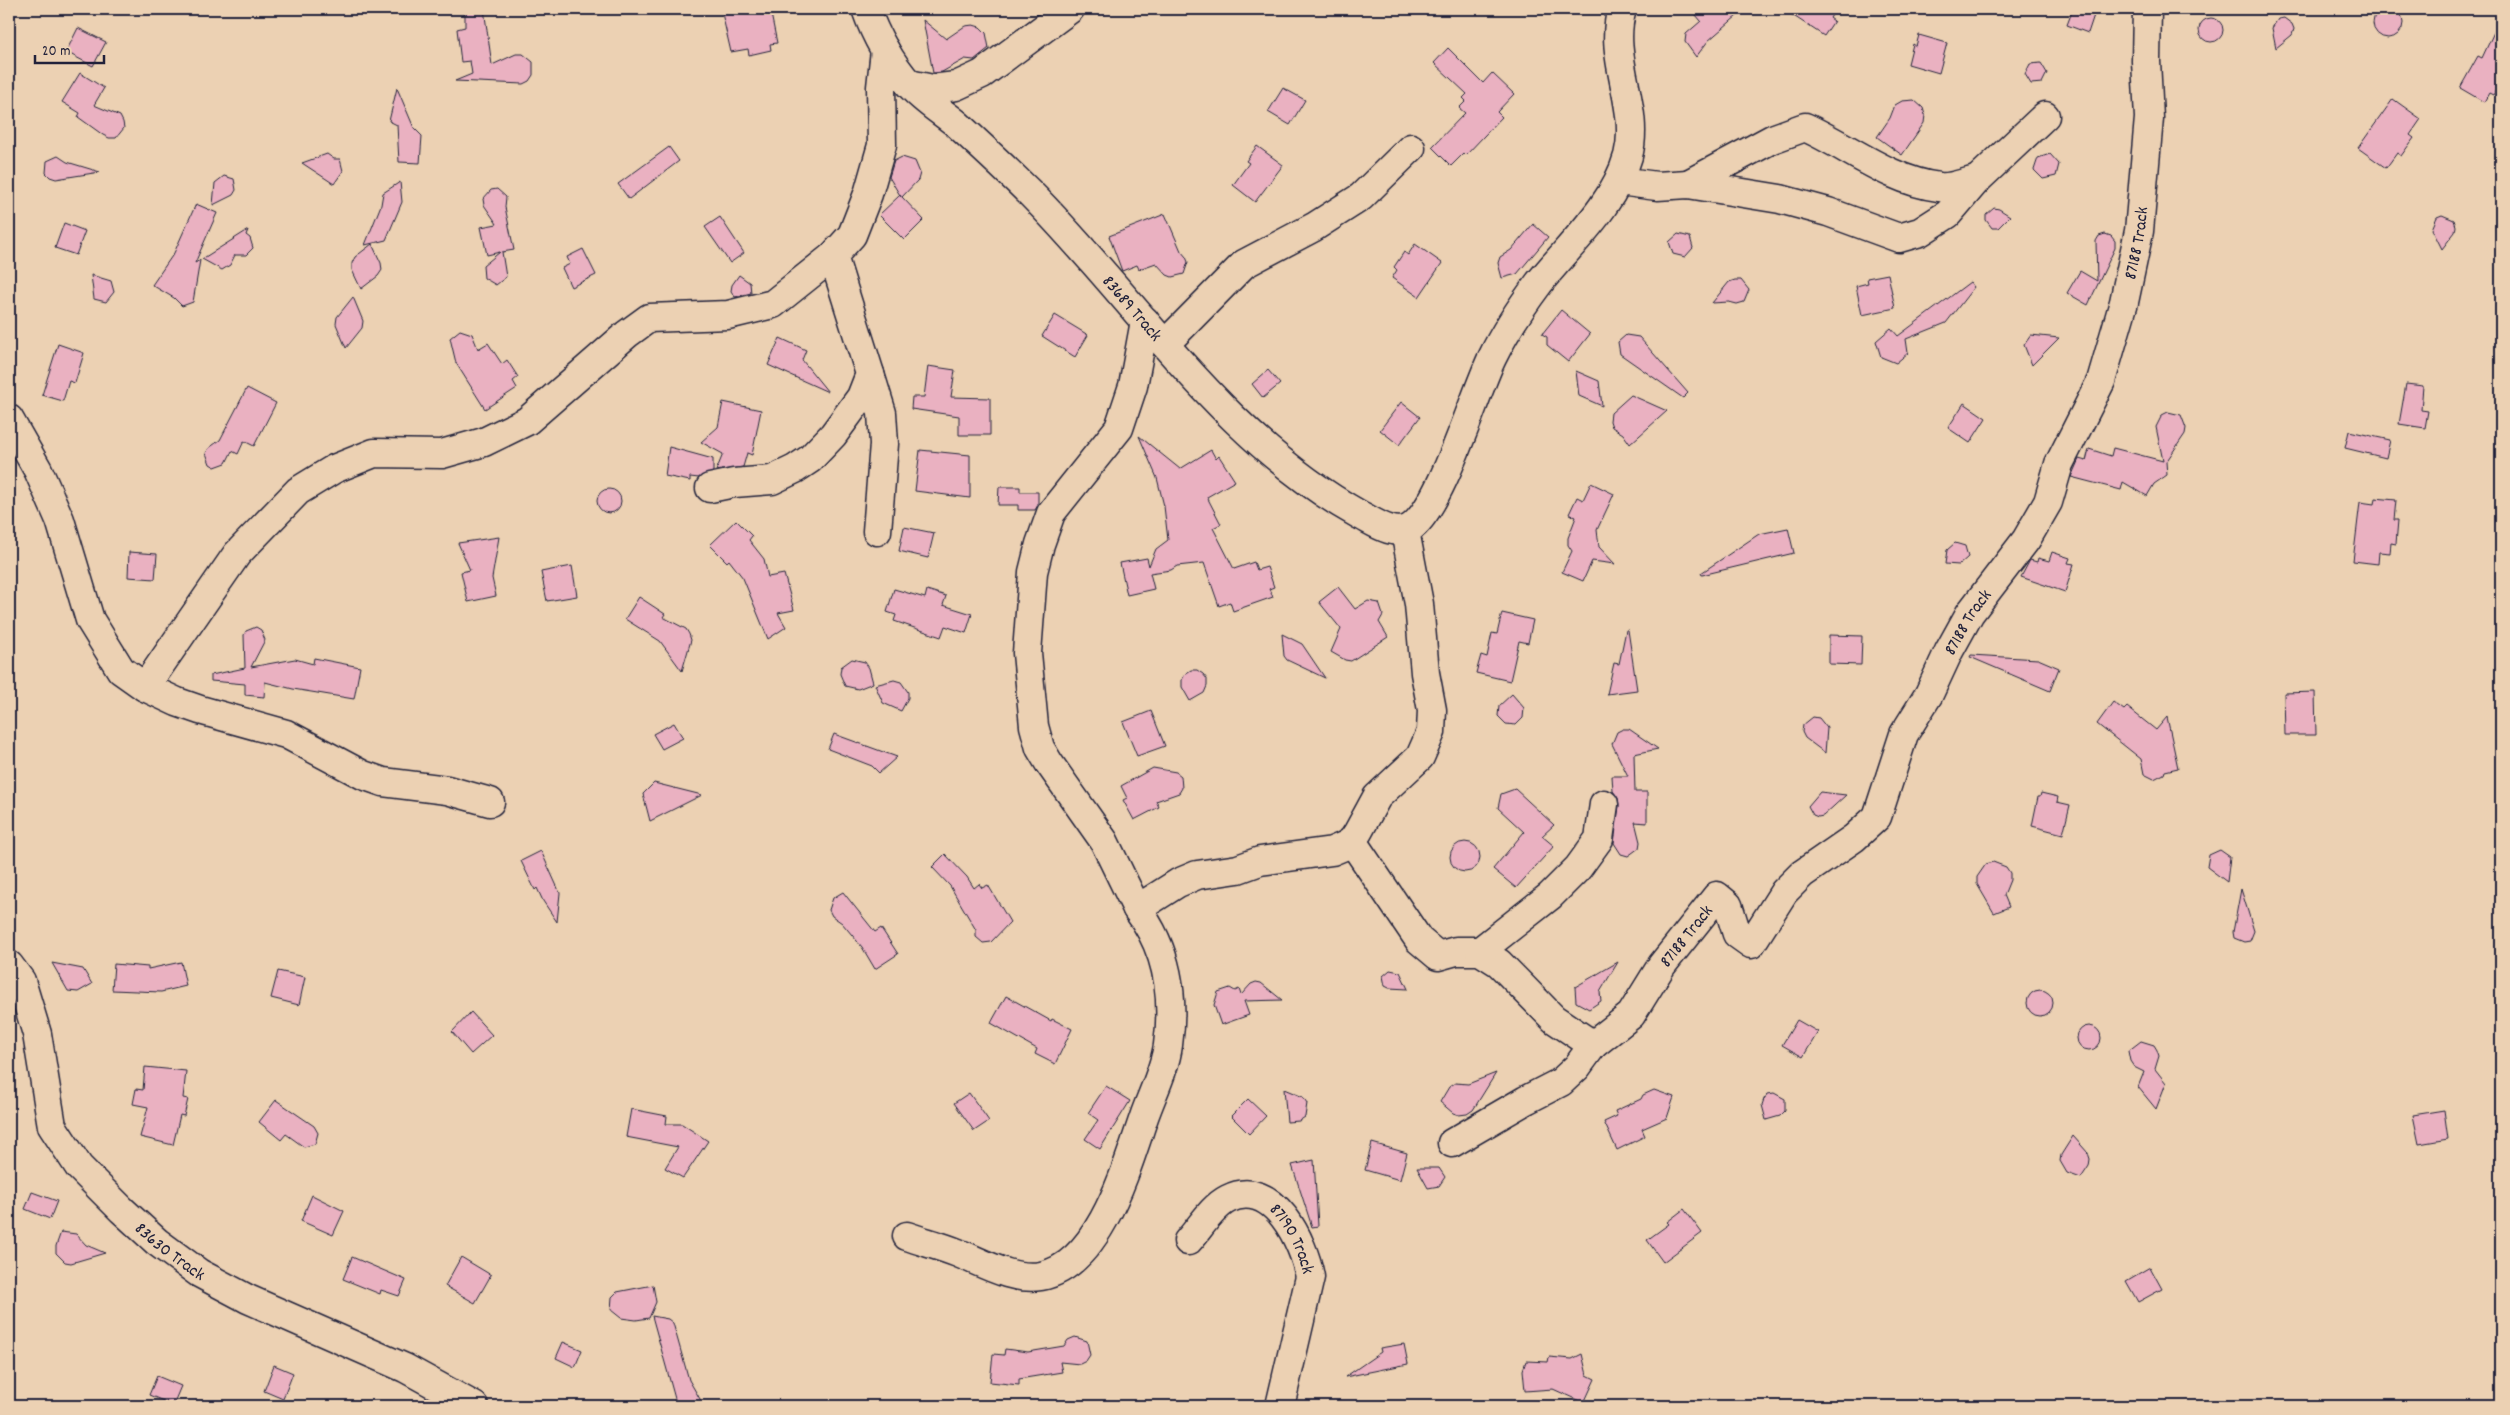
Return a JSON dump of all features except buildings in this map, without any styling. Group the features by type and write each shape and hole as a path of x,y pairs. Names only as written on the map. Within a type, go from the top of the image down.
{"street":[{"name":"83689 Track","path":"866,9 885,50 909,84 956,124 1031,194 1228,414 1277,459 1351,509 1382,526 1393,530 1405,531"},
{"path":"909,84 932,89 956,86 982,74 1070,9"},
{"path":"1137,909 1178,883 1197,876 1238,869 1260,861 1332,851 1352,841 1377,797 1420,756 1431,732 1432,710 1425,673 1419,604 1405,531 1416,523 1435,497 1491,360 1514,318 1540,282 1590,224 1619,180 1628,154 1631,122 1621,71 1617,33 1622,9"},
{"name":"87188 Track","path":"1593,1045 1631,1015 1662,965 1717,896 1728,905 1737,934 1751,944 1790,886 1802,874 1854,838 1876,817 1904,734 1929,694 1949,651 1970,613 2026,540 2048,502 2059,464 2101,381 2124,302 2139,231 2149,118 2146,61 2147,9"},
{"path":"146,687 237,554 305,486 334,469 374,453 442,454 484,442 527,421 627,334 649,318 728,315 773,304 833,256 852,235 868,194 882,145 880,87 885,50"},
{"path":"1619,180 1657,186 1688,184 1780,199 1828,212 1899,238 1920,232 1948,214 1976,180 2045,116"},
{"path":"1688,184 1772,139 1805,127 1876,165 1909,179 1940,188 1976,180"},
{"path":"1165,344 1244,264 1314,227 1361,197 1411,148"},
{"path":"833,256 856,323 882,413 884,444 877,531"},
{"path":"907,1236 956,1252 992,1268 1018,1274 1039,1276 1065,1265 1079,1254 1107,1213 1119,1187 1168,1046 1169,991 1166,963 1151,928 1137,909 1104,841 1040,748 1034,726 1027,653 1033,572 1051,513 1119,428 1133,386 1145,321"},
{"path":"710,488 734,483 772,480 810,459 833,435 861,397 870,374"},
{"path":"9,419 38,470 60,520 90,620 121,670 146,687 192,707 286,734 363,775 383,782 447,790 490,802"},
{"path":"1480,951 1550,896 1578,868 1599,839 1604,804"},
{"path":"1352,841 1419,940 1438,956 1456,952 1480,951 1499,963 1554,1019 1593,1045 1577,1067 1561,1082 1452,1143"},
{"name":"83630 Track","path":"9,965 21,981 37,1034 52,1126 79,1166 122,1210 157,1242 198,1272 248,1299 405,1368 474,1406"},
{"name":"87190 Track","path":"1188,1241 1220,1205 1228,1199 1242,1195 1260,1196 1276,1208 1289,1223 1306,1256 1310,1277 1280,1406"}]}
